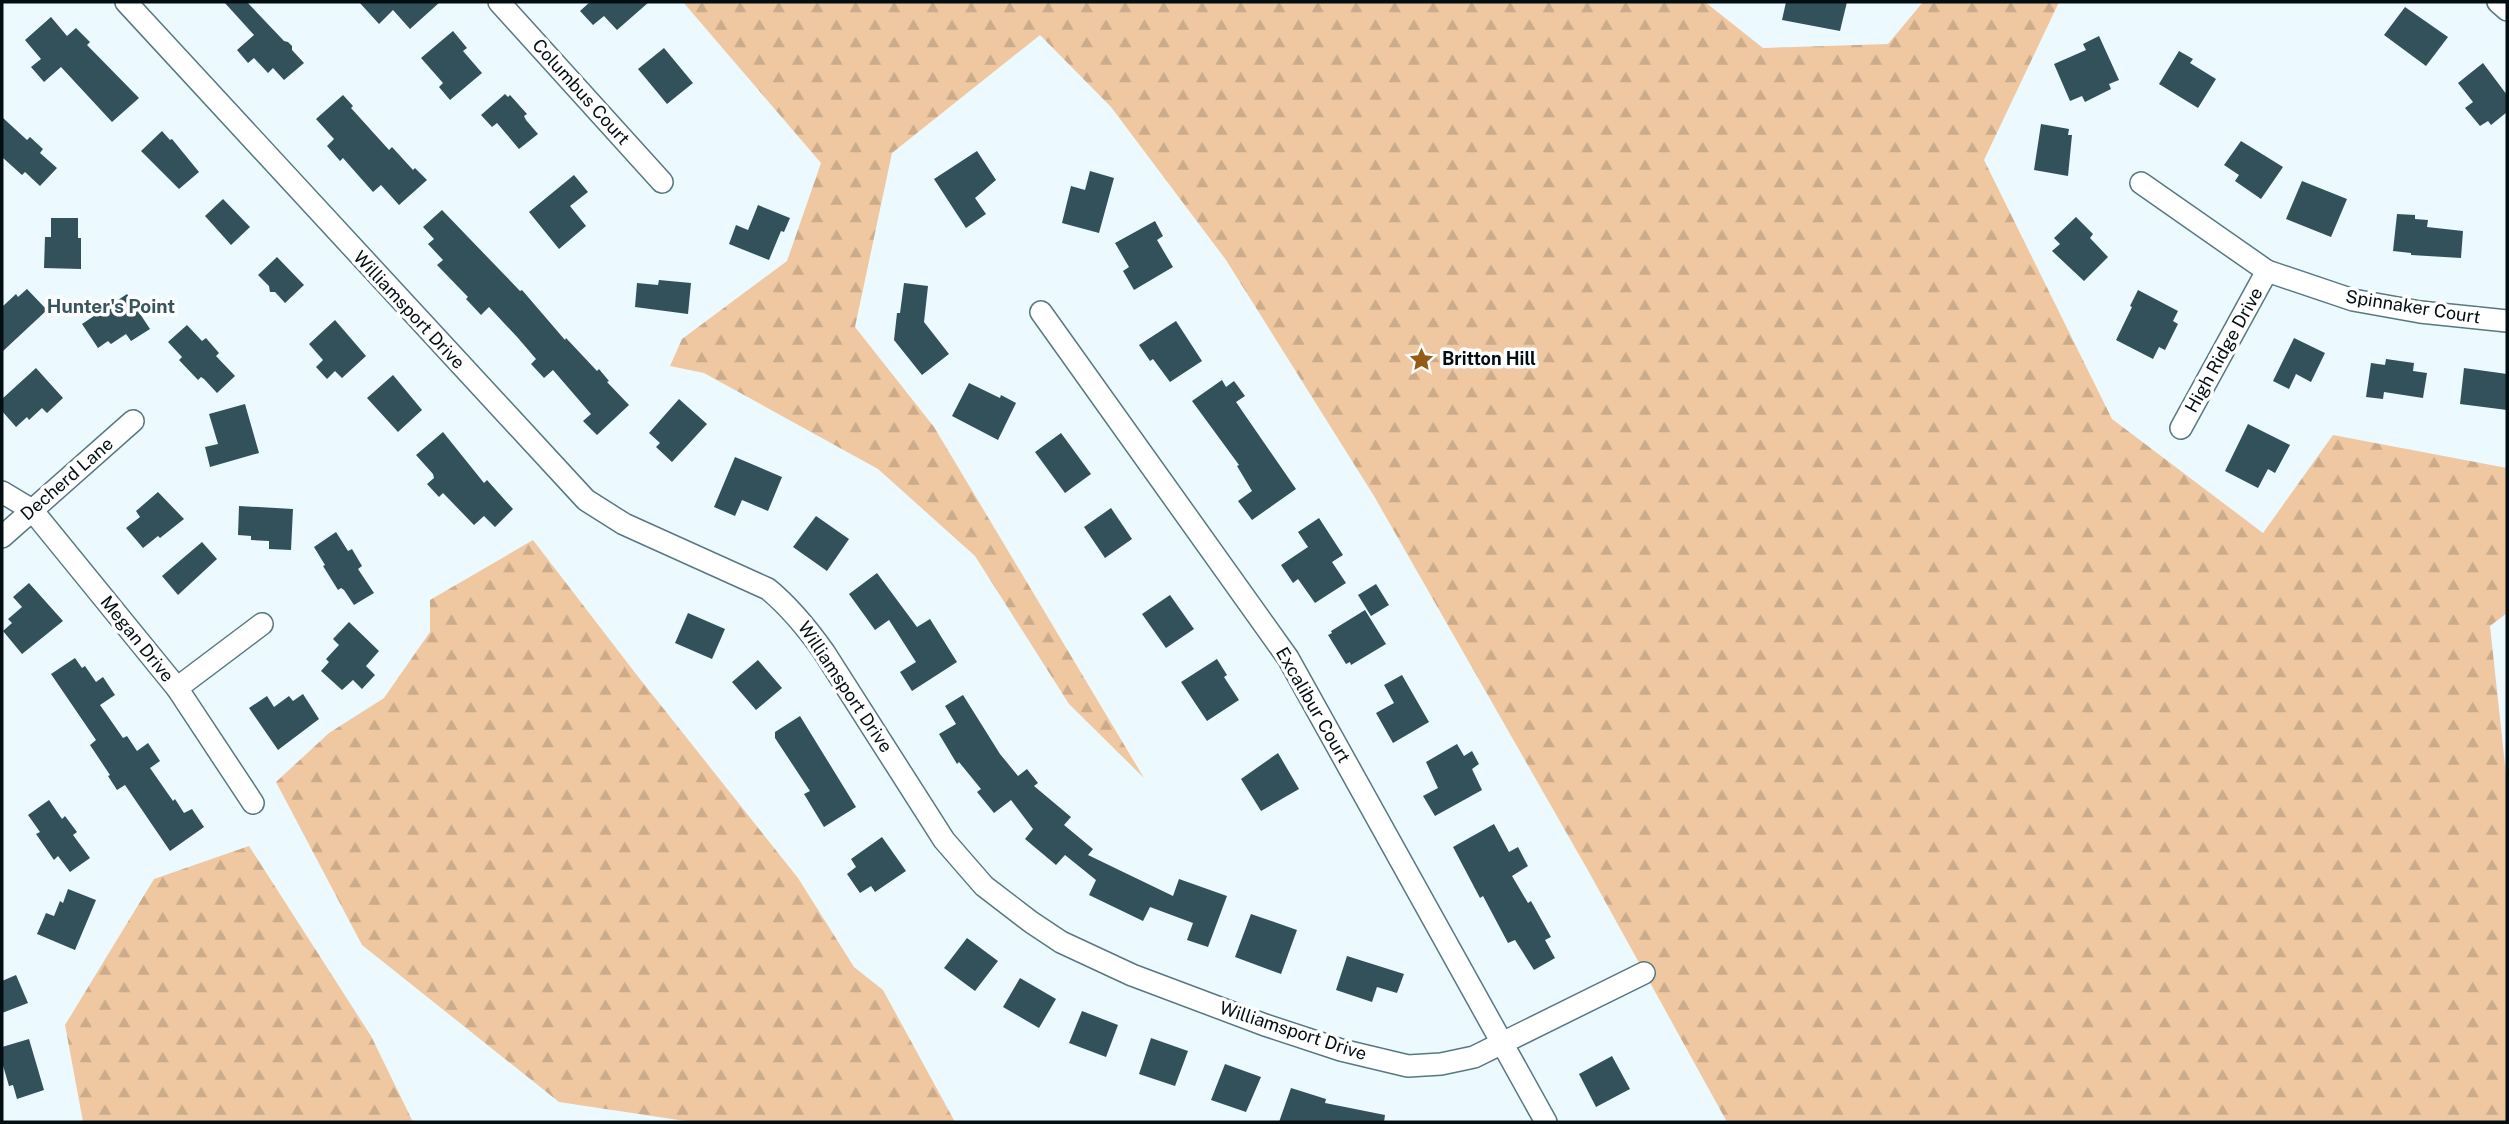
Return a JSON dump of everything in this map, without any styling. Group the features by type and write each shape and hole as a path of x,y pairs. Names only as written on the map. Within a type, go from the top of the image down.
{"street":[{"name":"Williamsport Drive","path":"126,2 586,499 624,524 768,589 788,606 804,623 824,652 944,840 984,886 1061,942 1132,975 1265,1025 1340,1050 1408,1066 1441,1064 1474,1057 1644,973"},
{"name":"Columbus Court","path":"499,2 662,182"},
{"path":"2498,2 2507,10"},
{"name":"Spinnaker Court","path":"2141,183 2267,271 2353,300 2420,312 2507,321"},
{"name":"High Ridge Drive","path":"2181,428 2267,271"},
{"name":"Excalibur Court","path":"1041,312 1288,658 1546,1122"},
{"name":"Decherd Lane","path":"2,537 133,421"},
{"name":"Megan Drive","path":"2,492 32,510 177,688 253,803"},
{"path":"177,688 262,624"}],"green space":[{"path":"683,2 1705,2 1763,48 1888,44 1923,2 2059,2 1984,160 2112,419 2263,533 2333,435 2507,468 2507,613 2490,626 2507,783 2507,1122 1727,1122 1590,874 1374,496 1226,260 1111,107 1040,35 892,153 855,327 934,427 1144,778 1069,704 975,556 878,469 704,373 670,366 682,339 787,261 821,163"},
{"path":"533,540 798,878 854,967 883,990 955,1122 692,1122 559,1102 362,945 276,782 329,733 384,698 430,632 430,600"},
{"path":"249,846 371,1036 413,1122 83,1122 65,1025 154,879"}],"building":[{"path":"224,2 247,2 292,46 292,50 304,63 284,80 273,68 268,73 254,58 248,63 237,50 254,35"},
{"path":"359,2 440,2 410,29 393,10 379,24"},
{"path":"590,2 649,2 617,30 604,16 593,25 580,11"},
{"path":"1786,2 1847,2 1840,31 1782,20"},
{"path":"2405,7 2448,37 2426,66 2384,35"},
{"path":"51,17 67,36 76,28 90,42 87,45 139,98 112,122 61,67 44,82 31,67 41,59 25,40"},
{"path":"453,31 467,48 463,51 482,73 450,100 439,87 443,83 421,58"},
{"path":"2099,36 2119,80 2109,84 2111,89 2085,102 2082,96 2070,101 2054,64 2086,50 2083,44"},
{"path":"664,48 693,83 667,104 638,69"},
{"path":"2179,51 2193,59 2190,63 2216,79 2198,108 2159,84"},
{"path":"2483,63 2507,95 2507,112 2491,125 2488,121 2480,126 2465,108 2473,102 2458,83"},
{"path":"505,94 508,97 510,95 527,114 524,116 526,120 538,134 519,149 497,123 492,127 481,115"},
{"path":"343,95 353,106 351,108 389,150 392,147 413,170 415,168 427,180 399,205 381,185 373,192 343,158 340,161 327,146 334,139 316,119"},
{"path":"2,117 27,140 30,137 43,149 40,153 57,168 40,186 25,172 22,175 2,157"},
{"path":"2041,124 2069,129 2068,135 2072,135 2068,176 2034,170"},
{"path":"162,131 199,172 179,189 141,151"},
{"path":"2241,141 2283,167 2261,199 2235,181 2239,175 2224,165"},
{"path":"977,151 996,180 975,198 986,214 966,228 934,179"},
{"path":"1090,171 1114,178 1099,233 1062,223 1071,186 1085,190"},
{"path":"574,175 588,192 570,206 586,226 559,249 529,212"},
{"path":"2302,181 2347,199 2331,237 2286,219"},
{"path":"223,199 250,227 231,245 205,216"},
{"path":"758,205 790,218 784,232 781,231 769,260 729,244 736,225 748,230"},
{"path":"442,210 520,291 522,290 565,340 566,338 597,371 599,369 609,381 607,382 629,405 597,435 583,421 591,414 553,370 544,378 531,364 536,359 489,307 481,315 466,299 468,297 437,265 443,260 428,244 434,239 423,227"},
{"path":"2397,214 2415,215 2415,219 2428,220 2427,227 2463,231 2461,258 2411,255 2393,251"},
{"path":"2076,217 2093,234 2090,238 2108,257 2084,281 2052,251 2060,244 2054,238"},
{"path":"51,218 78,218 81,269 44,268 45,237 51,237"},
{"path":"1155,221 1163,236 1157,240 1173,267 1134,290 1123,271 1129,267 1115,243"},
{"path":"277,257 304,285 285,303 275,292 270,292 269,286 258,275"},
{"path":"659,280 691,283 688,314 635,307 637,283 658,285"},
{"path":"904,283 928,286 924,322 949,354 922,375 894,340"},
{"path":"27,289 47,310 2,352 2,307 16,294 18,297"},
{"path":"2138,290 2178,311 2173,321 2178,324 2165,350 2159,347 2153,359 2116,340"},
{"path":"127,294 150,329 131,341 126,334 111,344 108,341 98,348 82,324"},
{"path":"335,320 366,356 342,378 335,371 327,379 316,367 323,360 309,344"},
{"path":"1176,321 1202,361 1170,382 1139,345"},
{"path":"187,325 202,341 206,338 219,353 216,356 235,376 217,393 204,379 201,377 198,380 179,360 182,357 168,342"},
{"path":"2294,338 2325,353 2311,382 2296,374 2289,389 2273,381"},
{"path":"2386,359 2414,363 2413,371 2427,373 2423,398 2384,392 2383,399 2366,397 2371,363 2385,365"},
{"path":"36,368 63,398 47,413 42,408 16,427 2,411 2,399"},
{"path":"2464,368 2507,374 2507,410 2460,404"},
{"path":"393,375 422,410 398,432 367,398"},
{"path":"1222,380 1226,387 1234,381 1245,396 1236,402 1296,489 1252,520 1238,501 1252,491 1237,466 1239,465 1192,401"},
{"path":"969,383 1016,403 998,440 952,416"},
{"path":"679,399 707,424 672,462 656,447 660,443 649,433"},
{"path":"245,404 259,453 210,467 205,447 218,444 209,414"},
{"path":"2248,424 2290,445 2275,473 2268,469 2258,488 2225,471"},
{"path":"443,432 484,483 487,480 513,509 495,527 484,516 474,525 443,493 439,497 427,484 434,478 433,474 416,455"},
{"path":"1061,433 1091,474 1065,493 1035,452"},
{"path":"735,457 782,477 768,511 742,500 735,516 714,507"},
{"path":"158,492 184,519 143,548 126,528 140,517 136,511"},
{"path":"239,506 293,509 291,550 269,549 269,541 251,540 251,536 238,535"},
{"path":"1111,508 1132,539 1105,558 1084,527"},
{"path":"816,516 849,539 827,571 793,547"},
{"path":"1319,518 1343,555 1332,562 1346,583 1315,603 1298,579 1293,583 1281,565 1308,547 1298,532"},
{"path":"336,532 348,551 352,549 362,566 358,569 374,593 354,605 344,590 338,590 314,547"},
{"path":"202,542 217,559 178,595 162,576"},
{"path":"877,573 917,627 930,619 957,662 912,691 900,672 916,662 889,620 875,630 849,594"},
{"path":"29,583 63,621 22,654 3,631 12,623 8,619 22,607 13,597"},
{"path":"1376,584 1389,605 1371,616 1358,595"},
{"path":"1170,595 1194,629 1166,648 1142,614"},
{"path":"1365,610 1386,644 1351,665 1350,662 1346,664 1328,635"},
{"path":"688,613 725,629 712,659 675,643"},
{"path":"349,622 379,651 366,666 375,675 362,689 353,680 342,690 321,671 329,662 326,659 339,645 333,639"},
{"path":"75,658 82,668 85,666 96,682 103,677 115,695 100,705 123,738 127,736 137,751 148,743 160,761 150,768 173,801 175,799 184,813 192,809 204,827 170,851 125,785 117,790 90,745 96,740 51,674"},
{"path":"1217,659 1227,675 1224,677 1239,700 1207,721 1181,682"},
{"path":"758,660 782,688 756,710 732,682"},
{"path":"1402,675 1429,722 1393,743 1376,713 1394,703 1384,685"},
{"path":"303,694 319,719 278,750 249,708 267,696 274,707 289,696 293,701"},
{"path":"963,695 1000,754 1018,776 1027,769 1038,783 1034,786 1071,817 1064,825 1093,849 1088,855 1173,896 1179,879 1227,896 1208,947 1187,940 1193,923 1150,907 1143,921 1089,895 1096,880 1065,855 1056,865 1025,839 1033,829 1011,800 994,813 977,792 981,789 959,762 957,764 939,734 956,724 945,706"},
{"path":"800,716 856,807 824,827 804,794 810,791 775,738 775,732"},
{"path":"1457,744 1464,756 1472,751 1479,764 1472,769 1482,790 1435,816 1423,796 1438,788 1426,762"},
{"path":"1278,753 1299,789 1261,811 1241,779"},
{"path":"49,800 62,819 65,816 77,832 73,835 90,858 70,872 58,856 54,860 36,834 40,832 28,815"},
{"path":"1494,824 1509,852 1518,847 1528,866 1512,876 1528,903 1531,901 1551,937 1545,940 1555,958 1534,970 1515,940 1508,943 1453,847"},
{"path":"882,837 906,871 875,892 871,886 860,893 847,874 856,867 851,859"},
{"path":"68,889 96,900 75,950 37,934 46,913 54,916"},
{"path":"1251,914 1297,930 1281,974 1235,957"},
{"path":"967,938 998,961 975,991 944,968"},
{"path":"1347,956 1404,974 1397,993 1377,987 1372,1002 1336,990"},
{"path":"16,975 28,1003 2,1013 2,981"},
{"path":"1020,978 1056,999 1039,1028 1003,1007"},
{"path":"1082,1011 1118,1025 1106,1057 1069,1043"},
{"path":"1151,1038 1188,1051 1175,1086 1139,1074"},
{"path":"29,1039 44,1090 17,1099 13,1085 9,1086 2,1062 2,1047"},
{"path":"1612,1056 1630,1089 1596,1107 1579,1074"},
{"path":"1225,1064 1261,1077 1246,1112 1211,1100"},
{"path":"1291,1088 1326,1099 1325,1103 1385,1115 1384,1122 1279,1122"}],"place":[{"name":"Britton Hill","path":"1422,359"}],"district":[{"name":"Hunter's Point","path":"111,306"}]}
